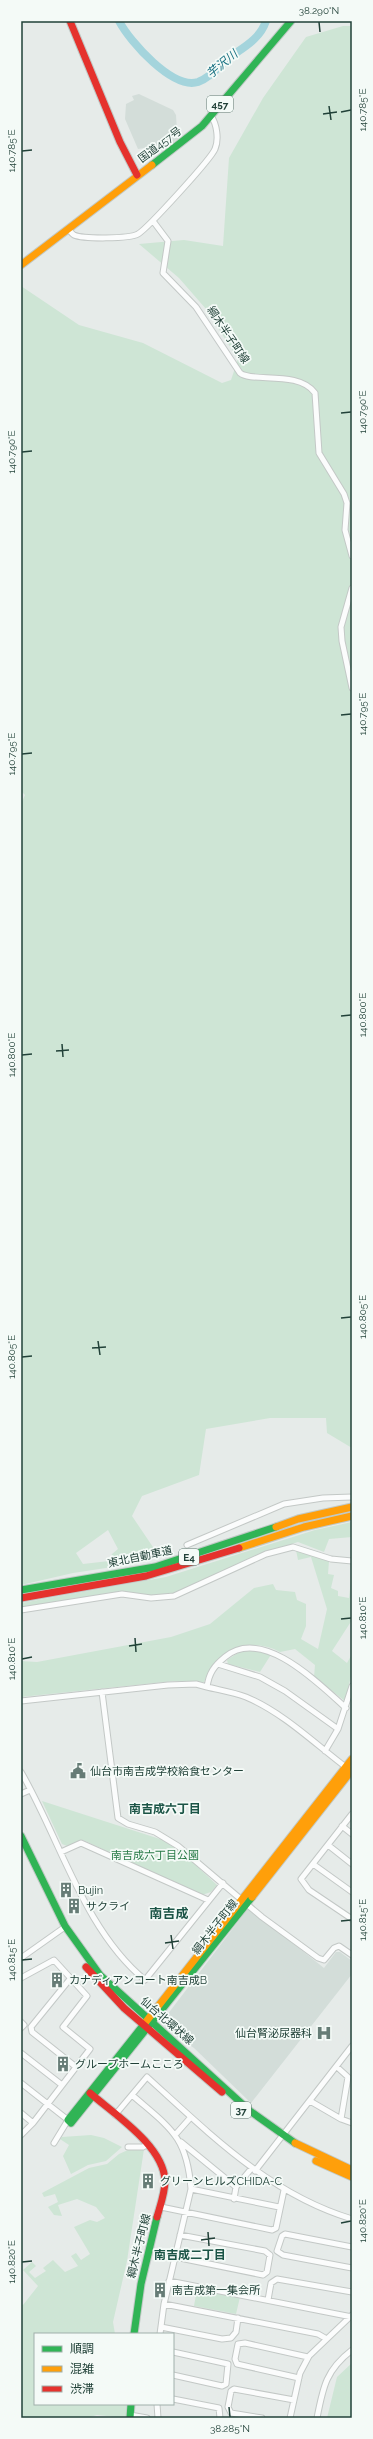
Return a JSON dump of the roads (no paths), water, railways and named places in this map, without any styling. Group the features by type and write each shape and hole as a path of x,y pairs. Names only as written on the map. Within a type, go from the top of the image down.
{"main road":[{"path":"70,21 120,142 137,175"},
{"name":"国道457号","path":"21,264 174,148 211,116 291,21"},
{"name":"東北自動車道","path":"21,1590 155,1567 298,1519 352,1508"},
{"name":"東北自動車道","path":"21,1598 153,1575 219,1555 303,1526 352,1516"},
{"path":"68,2120 92,2095 351,1770 352,1759"},
{"name":"仙台北環状線","path":"21,1836 68,1929 84,1955 100,1975 148,2024"},
{"name":"仙台北環状線","path":"21,1848 62,1929 97,1981 148,2024 247,2114 317,2161 352,2177"},
{"name":"綱木半子町線","path":"92,2095 148,2144 157,2155 163,2170 165,2181 161,2207 141,2284 134,2333"},
{"name":"仙台北環状線","path":"281,2137 316,2155 352,2170"},
{"path":"130,2416 131,2405"}],"street":[{"path":"68,229 75,236 125,238 141,232 214,151 217,138 211,116"},
{"name":"綱木半子町線","path":"152,220 168,241 163,273 196,307 240,373 245,376 270,377 296,382 309,387 315,393 318,453 344,494 347,503 345,530 352,556"},
{"path":"352,588 341,632 352,688"},
{"path":"187,1545 284,1504 323,1498 352,1497"},
{"path":"21,1610 122,1594 151,1598 174,1596 266,1554 293,1547 331,1559 352,1561"},
{"path":"206,1687 209,1676 218,1664 235,1651 246,1647 272,1651 346,1708"},
{"path":"218,1664 260,1677 283,1689 338,1729"},
{"path":"21,1701 168,1685 196,1684 244,1697 261,1704 291,1724 351,1770"},
{"path":"325,1751 338,1729 352,1686"},
{"path":"102,1692 118,1818 121,1821 163,1836 318,1958 324,1960 334,1948 339,1946 352,1954"},
{"path":"21,1772 97,1924 132,1969 145,1980 208,1900 223,1884"},
{"path":"21,1794 30,1790"},
{"path":"352,1814 301,1879 302,1883 352,1919"},
{"path":"342,1826 352,1834"},
{"path":"61,1852 81,1843 208,1900"},
{"path":"328,1844 352,1864"},
{"path":"313,1864 352,1892"},
{"path":"21,1958 62,1929"},
{"path":"21,1955 29,1953"},
{"path":"21,1978 54,1960 87,1996 63,2027 90,2049 33,2123 21,2135"},
{"path":"70,1979 32,2027 32,2032 76,2066"},
{"path":"21,2022 24,2025 21,2028"},
{"path":"234,2199 236,2187 253,2170 281,2137 352,2046"},
{"path":"21,2053 62,2085"},
{"path":"337,2067 348,2078 341,2119"},
{"path":"115,2115 147,2077 253,2170 284,2190 316,2206 352,2219"},
{"path":"21,2083 47,2105 68,2120 54,2143"},
{"path":"132,2095 181,2142 236,2187"},
{"path":"310,2101 341,2119 352,2123"},
{"path":"21,2113 33,2123"},
{"path":"175,2135 191,2117"},
{"path":"160,2333 164,2304 191,2189 190,2174 181,2142"},
{"path":"128,2147 143,2147 148,2144"},
{"path":"191,2189 234,2199 280,2207"},
{"path":"161,2207 272,2230 276,2228 284,2190"},
{"path":"352,2247 285,2234 282,2236 277,2251 283,2255 352,2268"},
{"path":"175,2257 258,2274 267,2272 270,2255 266,2251 180,2235"},
{"path":"268,2300 271,2283 277,2279 352,2292"},
{"path":"169,2281 352,2316"},
{"path":"164,2304 318,2334 326,2338"},
{"path":"290,2418 299,2378 308,2357 326,2338 352,2316"},
{"path":"161,2327 222,2339 231,2338 236,2332 238,2318"},
{"path":"299,2378 238,2364 235,2359 238,2344 245,2343 308,2357"},
{"path":"317,2418 322,2391 331,2370 352,2350"},
{"path":"174,2352 228,2364 229,2368 226,2384 222,2386 174,2376"},
{"path":"262,2418 231,2413 228,2407 231,2392 234,2389 294,2400"},
{"path":"174,2399 220,2408 220,2418"},
{"path":"157,2405 158,2418"},
{"path":"130,2416 147,2418"}],"waterway":[{"name":"芋沢川","path":"119,21 132,41 153,62 165,72 188,83 198,82 211,74 226,60 256,38 266,21"}],"place":[{"name":"仙台市南吉成学校給食センター","path":"78,1771"},
{"name":"Bujin","path":"66,1890"},
{"name":"サクライ","path":"74,1906"},
{"name":"カナディアンコート南吉成B","path":"57,1980"},
{"name":"仙台腎泌尿器科","path":"324,2033"},
{"name":"グループホームこころ","path":"63,2064"},
{"name":"グリーンヒルズCHIDA-C","path":"148,2181"},
{"name":"南吉成第一集会所","path":"160,2290"}],"district":[{"name":"南吉成六丁目","path":"165,1809"},
{"name":"南吉成","path":"169,1913"},
{"name":"南吉成二丁目","path":"190,2255"}],"park label":[{"name":"南吉成六丁目公園","path":"155,1855"}]}
